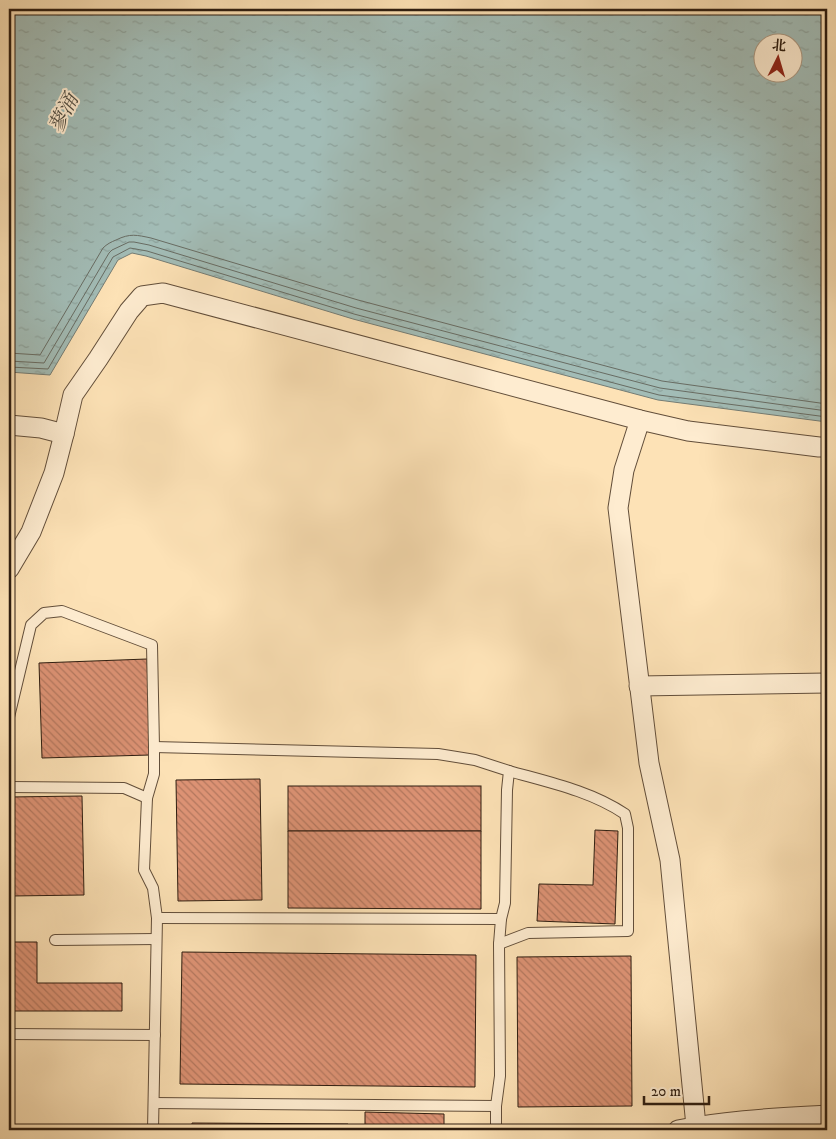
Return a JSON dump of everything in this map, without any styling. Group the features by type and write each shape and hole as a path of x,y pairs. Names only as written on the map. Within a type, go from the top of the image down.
{"street":[{"path":"9,569 31,532 54,472 73,395 128,311 142,296 163,292 640,420 688,431 827,447"},
{"path":"640,420 624,470 618,508 649,763 670,860 687,1128 754,1125 827,1115"},
{"path":"9,425 41,428 64,434"},
{"path":"639,686 827,683"}],"lane":[{"path":"9,717 31,625 44,613 62,612 152,645 154,774 147,798 144,870 153,888 156,918 154,1130"},
{"path":"154,746 438,754 475,760 559,785 610,804 625,814 628,828 628,930 528,933 500,944"},
{"path":"496,1130 496,1106 500,1076 500,944 501,919 505,903 509,771"},
{"path":"9,787 124,788 147,798"},
{"path":"156,918 501,919"},
{"path":"55,940 156,939"},
{"path":"9,1034 155,1035"},
{"path":"154,1102 496,1106"}],"water":[{"name":"蓼涌","path":"9,9 827,9 827,422 658,400 353,319 132,253 118,260 50,375 9,372"}],"building":[{"path":"147,659 150,755 42,758 39,663"},
{"path":"260,779 262,900 178,901 176,780"},
{"path":"288,786 481,786 481,831 288,831"},
{"path":"82,796 84,895 11,896 9,797"},
{"path":"595,830 618,831 615,924 537,921 539,884 593,885"},
{"path":"288,831 481,831 481,909 288,908"},
{"path":"9,942 37,942 37,983 122,983 122,1011 9,1011"},
{"path":"182,952 476,955 475,1087 180,1084"},
{"path":"631,956 632,1106 518,1107 517,957"},
{"path":"365,1112 444,1114 444,1130 365,1130"},
{"path":"192,1123 348,1124 348,1130 192,1130"}]}
